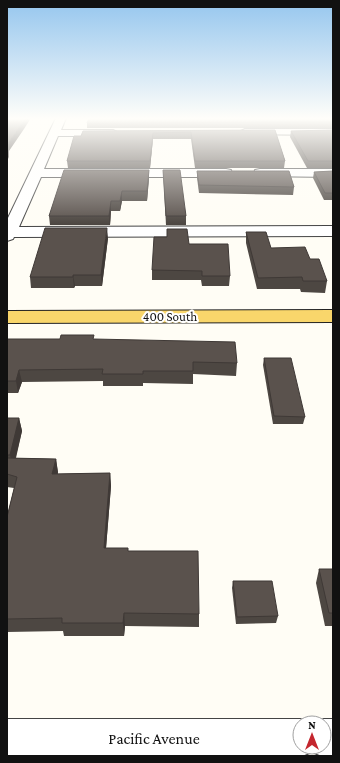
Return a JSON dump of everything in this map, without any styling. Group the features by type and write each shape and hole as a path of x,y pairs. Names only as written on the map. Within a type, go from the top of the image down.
{"main road":[{"name":"400 South","path":"7,316 333,316"}],"street":[{"path":"45,154 8,234 333,231"},
{"path":"36,174 333,173"},
{"name":"Pacific Avenue","path":"7,738 292,738"}],"building":[{"path":"69,154 151,154 150,161 67,161"},
{"path":"194,154 283,154 285,161 195,161"},
{"path":"304,154 333,154 333,161 308,161"},
{"path":"64,170 149,170 147,191 122,191 120,201 111,201 109,216 49,216"},
{"path":"163,170 180,170 186,216 166,216"},
{"path":"197,171 289,171 294,187 199,185"},
{"path":"333,171 333,193 325,193 314,172"},
{"path":"45,228 107,228 101,275 73,275 73,277 30,277"},
{"path":"167,229 187,229 189,244 228,244 230,276 202,276 202,271 152,270 154,237 167,237"},
{"path":"246,232 266,232 271,248 305,247 310,259 319,259 327,281 303,281 302,277 258,278"},
{"path":"61,335 94,335 93,339 235,342 237,363 193,362 193,371 143,371 143,374 102,374 103,369 19,370 16,381 7,381 7,339 60,339"},
{"path":"264,358 291,358 305,417 274,416"},
{"path":"7,418 19,418 10,455 7,455"},
{"path":"7,458 56,459 52,474 110,473 104,548 128,548 128,551 198,551 199,614 124,613 123,623 62,623 62,618 7,619 7,517 17,477 7,474"},
{"path":"319,569 333,569 333,613 329,613"},
{"path":"233,581 272,581 278,616 237,617"}]}
